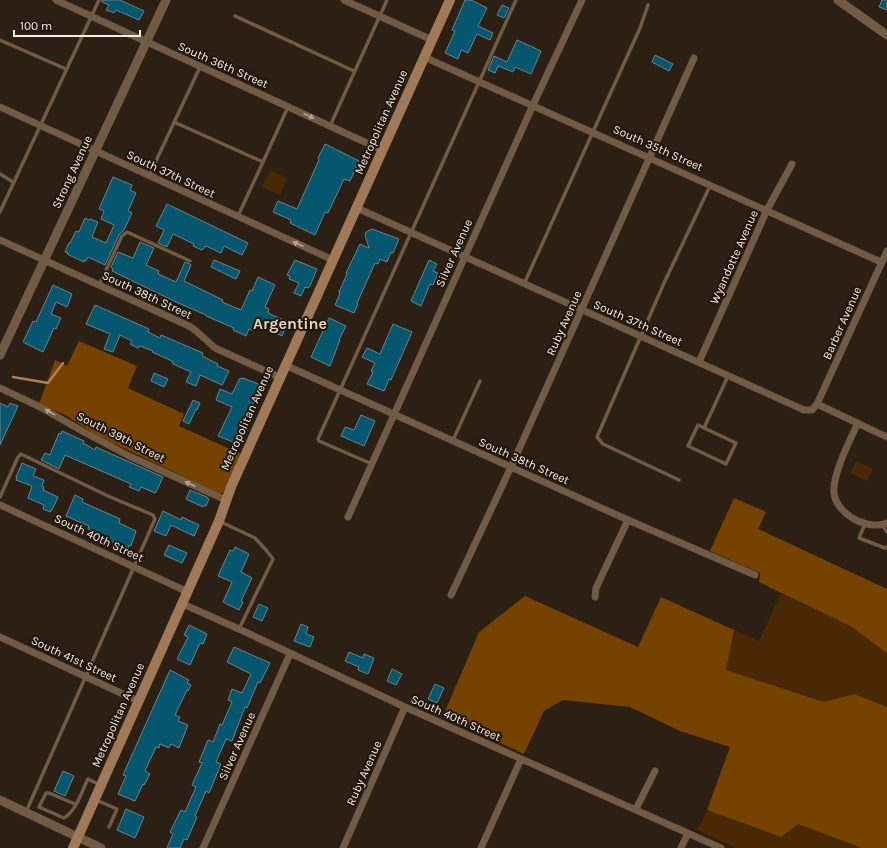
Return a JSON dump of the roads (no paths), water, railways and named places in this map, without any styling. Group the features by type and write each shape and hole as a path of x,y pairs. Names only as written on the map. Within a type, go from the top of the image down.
{"main road":[{"name":"Metropolitan Avenue","path":"73,848 138,700 188,592 219,521 226,500 285,365 450,0"}],"street":[{"name":"South 36th Street","path":"56,0 382,150"},
{"name":"Strong Avenue","path":"0,355 166,0"},
{"path":"344,0 432,40"},
{"name":"Silver Avenue","path":"348,517 533,105 582,0"},
{"path":"838,0 887,35"},
{"name":"South 35th Street","path":"424,57 711,184 881,262"},
{"name":"Ruby Avenue","path":"452,595 582,310 694,58"},
{"name":"South 37th Street","path":"0,107 333,260"},
{"name":"Wyandotte Avenue","path":"699,362 767,210 792,164"},
{"name":"South 37th Street","path":"357,208 804,410 812,410 818,404"},
{"name":"South 38th Street","path":"0,240 189,326 215,348 280,377"},
{"name":"Barber Avenue","path":"818,404 887,251"},
{"name":"South 38th Street","path":"285,365 628,520 755,575"},
{"name":"South 39th Street","path":"0,388 40,407 129,456 226,500"},
{"path":"818,404 887,437"},
{"path":"858,423 837,473 834,494 838,504 847,515 865,524 877,526 884,523"},
{"name":"South 40th Street","path":"0,505 135,566 188,592"},
{"path":"595,597 596,588 628,520"},
{"name":"South 40th Street","path":"182,604 239,629 405,707 721,848"},
{"name":"South 41st Street","path":"0,638 138,700"},
{"name":"Silver Avenue","path":"204,848 290,654"},
{"name":"Ruby Avenue","path":"343,848 405,707"},
{"path":"481,848 521,759"},
{"path":"636,809 655,771"},
{"path":"0,800 101,848"},
{"path":"681,848 688,833"}],"lane":[{"path":"0,212 99,0"},
{"path":"330,126 387,0"},
{"path":"372,464 319,441 318,438 516,0"},
{"path":"524,284 592,131 640,28 648,5"},
{"path":"235,16 354,71"},
{"path":"0,40 66,69"},
{"path":"149,176 200,67"},
{"path":"238,216 288,107"},
{"path":"174,122 263,162"},
{"path":"0,174 13,182"},
{"path":"679,480 603,444 597,437 664,283 711,184"},
{"path":"99,285 122,236 127,232 190,261"},
{"path":"704,428 728,376"},
{"path":"453,440 480,381"},
{"path":"698,425 704,428 736,443 726,464 688,446 698,425"},
{"path":"0,497 18,456 21,454 108,496 153,515 155,519 85,677 30,814"},
{"path":"219,521 255,538 273,559 239,629"},
{"path":"884,523 887,532"},
{"path":"865,524 859,538 887,548"},
{"path":"39,807 64,818 69,815 76,804 88,779 101,785"},
{"path":"30,814 39,807 46,793 76,804"},
{"path":"95,799 117,809 110,827"}],"waterway":[{"path":"13,377 48,383 63,363"}],"district":[{"name":"Argentine","path":"290,323"}]}
